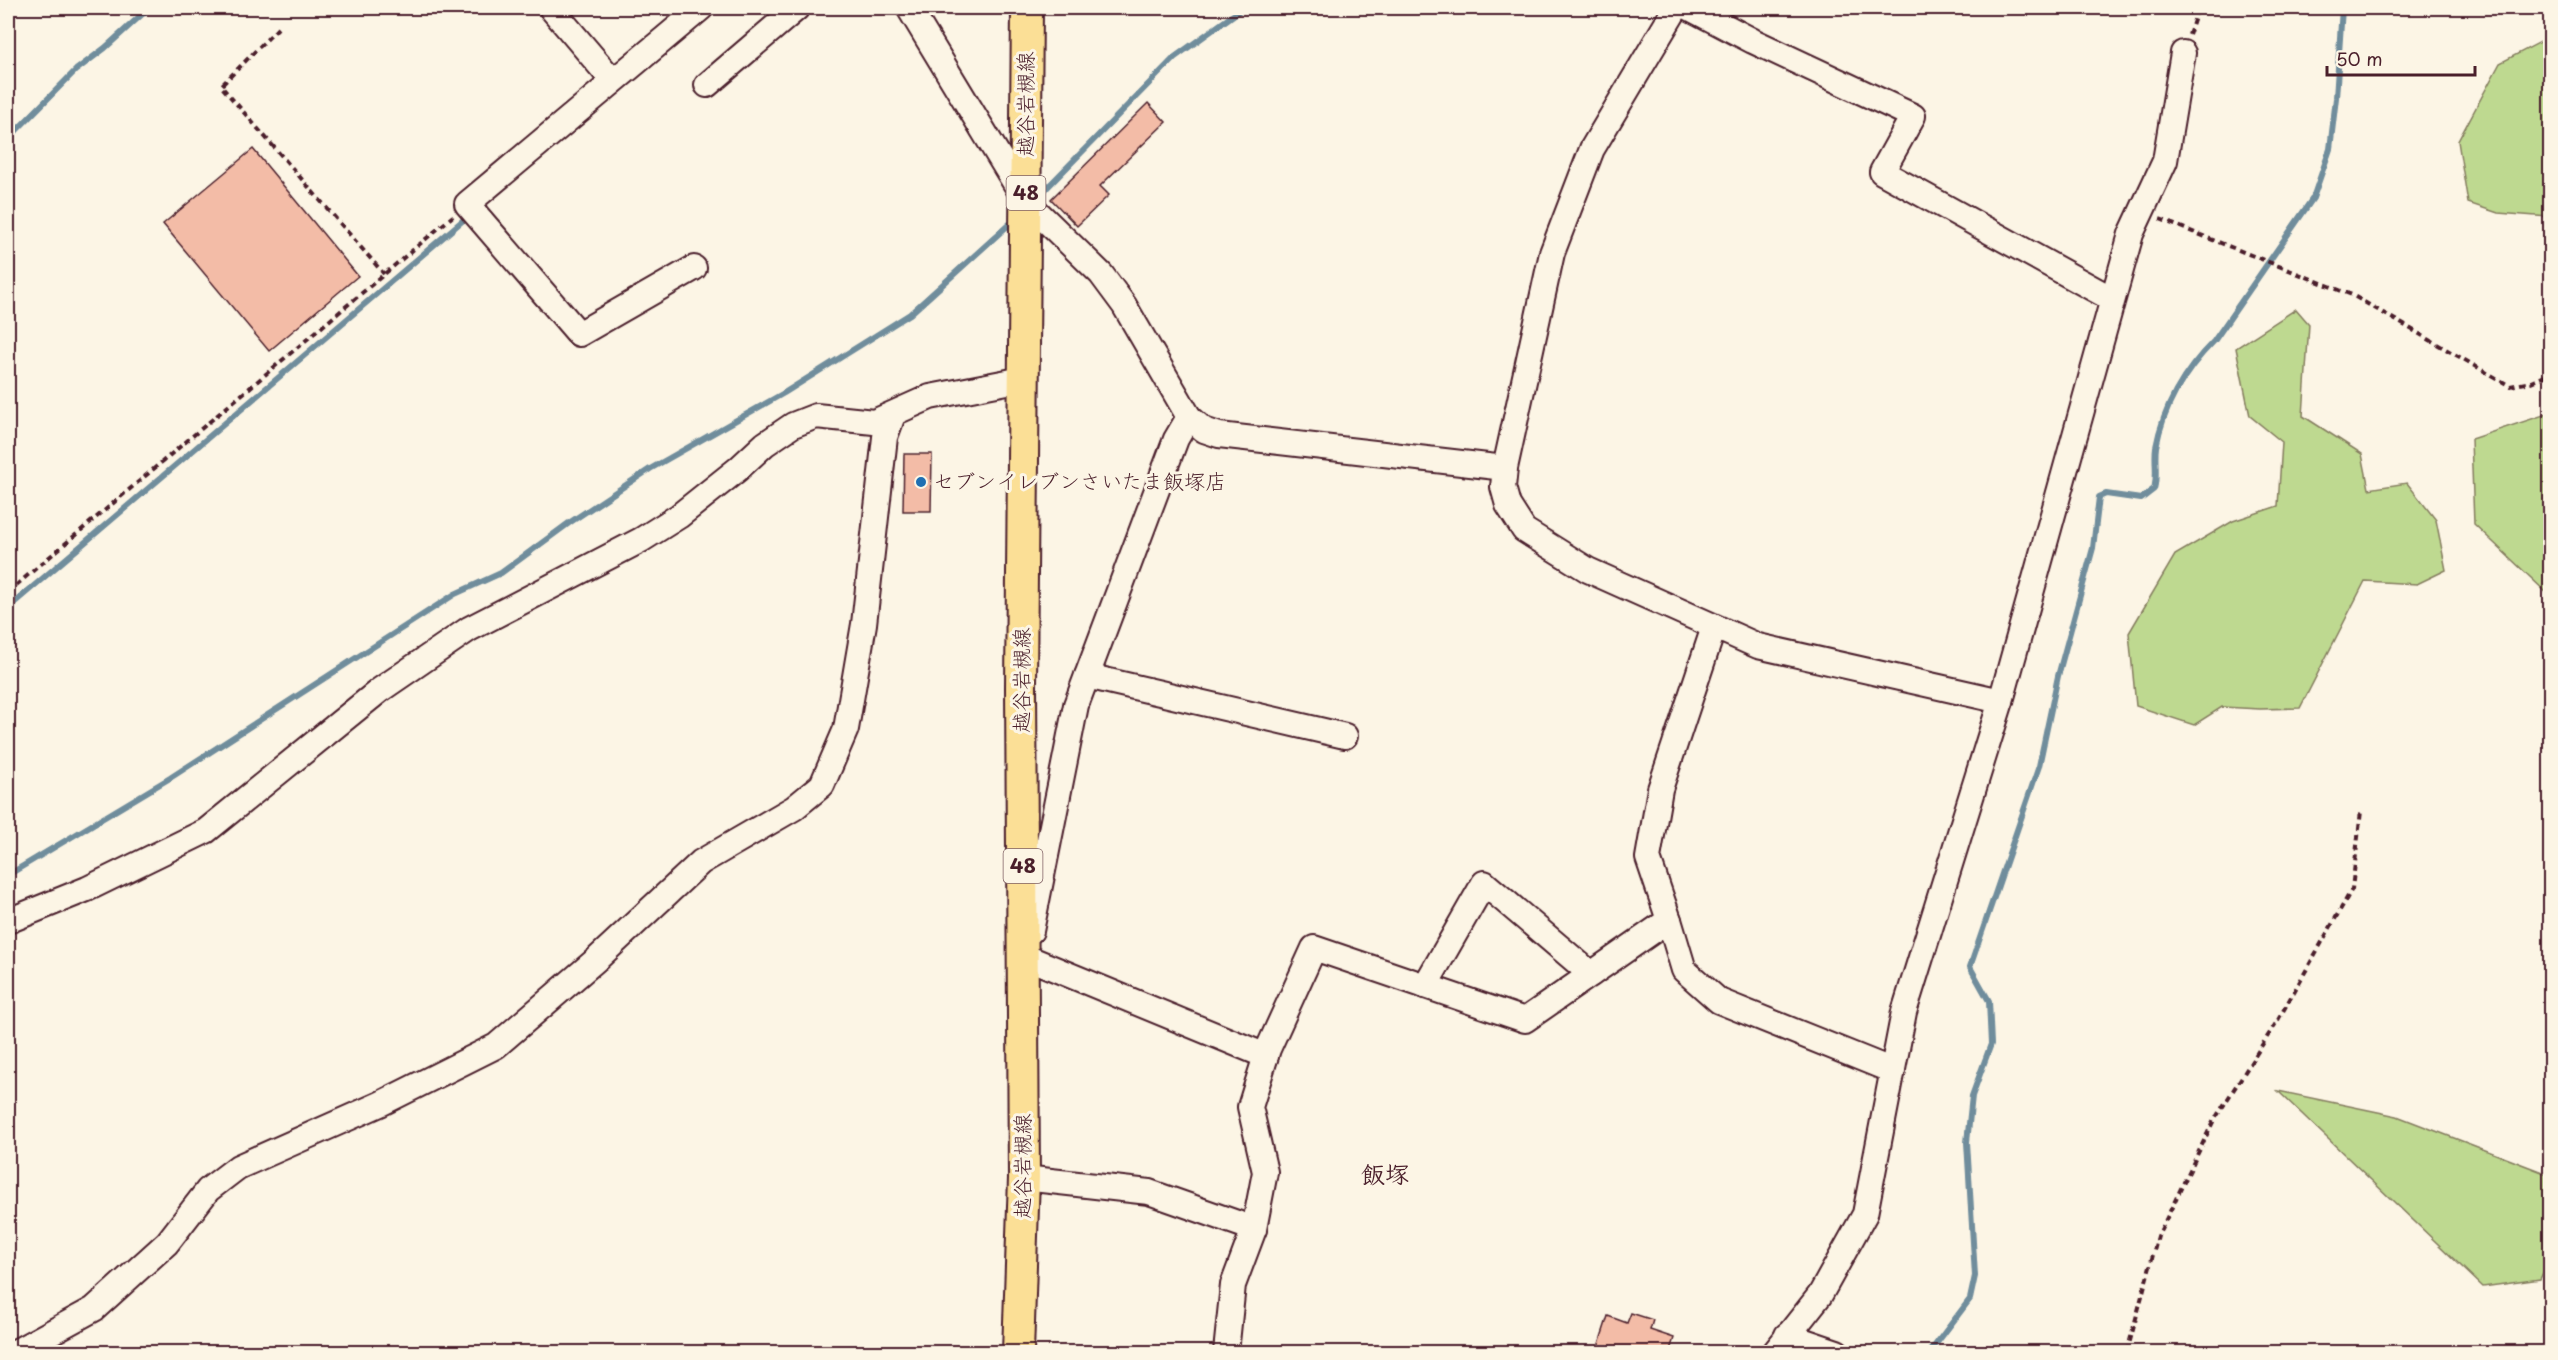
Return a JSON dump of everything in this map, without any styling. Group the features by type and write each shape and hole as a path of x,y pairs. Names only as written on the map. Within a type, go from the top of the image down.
{"main road":[{"name":"越谷岩槻線","path":"1018,1353 1024,1178 1025,963 1021,687 1027,8"}],"street":[{"path":"551,8 613,81"},
{"path":"694,268 579,334 467,204 701,8"},
{"path":"707,85 797,8"},
{"path":"909,8 1026,201 1101,274 1124,305 1189,417 1204,430 1219,435 1505,468"},
{"path":"1676,8 1592,149 1552,254 1505,468 1503,487 1508,505 1524,530 1588,570 1758,646 2001,701"},
{"path":"1690,8 1754,41 1913,116 1882,172 2112,299"},
{"path":"1837,1353 1781,1344 1820,1295 1865,1214 1904,1012 2001,701 2131,234 2165,161 2184,53"},
{"path":"8,921 87,889 206,831 380,690 469,629 642,540 679,516 738,469 765,444 793,425 816,416 874,422 930,397 1023,379"},
{"path":"15,1353 94,1309 166,1243 208,1190 238,1167 380,1104 495,1046 597,959 701,862 794,808 822,785 846,729 864,624 885,437 893,415"},
{"path":"1189,417 1176,439 1076,705 1025,963 1266,1056"},
{"path":"1714,627 1660,789 1648,858 1684,970 1719,1001 1893,1071"},
{"path":"1087,676 1345,736"},
{"path":"1425,986 1484,884 1591,974"},
{"path":"1226,1353 1233,1285 1254,1229 1265,1172 1250,1107 1266,1056 1314,948 1525,1020 1669,920"},
{"path":"1024,1178 1149,1192 1254,1229"},
{"path":"8,1347 8,1353"}],"path":[{"path":"2184,53 2198,8"},
{"path":"278,28 220,86 384,274"},
{"path":"8,592 467,204"},
{"path":"2141,212 2263,258 2297,275 2352,295 2510,386 2531,382 2550,374"},
{"path":"2127,1353 2158,1236 2213,1122 2278,1020 2352,889 2361,811"}],"green space":[{"path":"2550,37 2550,217 2498,213 2468,203 2458,141 2500,63"},
{"path":"2296,309 2309,324 2303,416 2362,454 2369,489 2407,483 2436,520 2446,570 2417,584 2365,581 2300,708 2222,707 2194,725 2136,706 2129,633 2175,555 2233,521 2278,506 2282,442 2250,416 2236,348"},
{"path":"2550,413 2550,596 2474,524 2471,439"},
{"path":"2278,1091 2397,1116 2550,1175 2550,1258 2540,1279 2483,1287"}],"building":[{"path":"1148,103 1166,122 1100,186 1109,195 1077,226 1051,199"},
{"path":"253,149 358,276 269,351 163,224"},
{"path":"904,454 932,454 931,511 903,511"},
{"path":"1631,1313 1653,1320 1650,1330 1674,1338 1669,1353 1596,1353 1608,1316 1627,1323"}],"waterway":[{"path":"8,139 76,70 105,48 149,8"},
{"path":"1035,200 1175,57 1243,8"},
{"path":"1930,1352 1970,1299 1975,1276 1967,1142 1972,1096 1991,1044 1989,1001 1970,967 2039,766 2058,676 2093,548 2099,497 2106,494 2141,499 2154,489 2156,447 2164,417 2177,390 2193,364 2214,341 2313,198 2330,149 2342,8"},
{"path":"8,608 468,216"},
{"path":"8,875 170,778 455,594 501,573 569,523 650,469 784,393 910,314 1015,219"}],"place":[{"name":"セブンイレブンさいたま飯塚店","path":"921,482"}],"district":[{"name":"飯塚","path":"1385,1175"}]}
